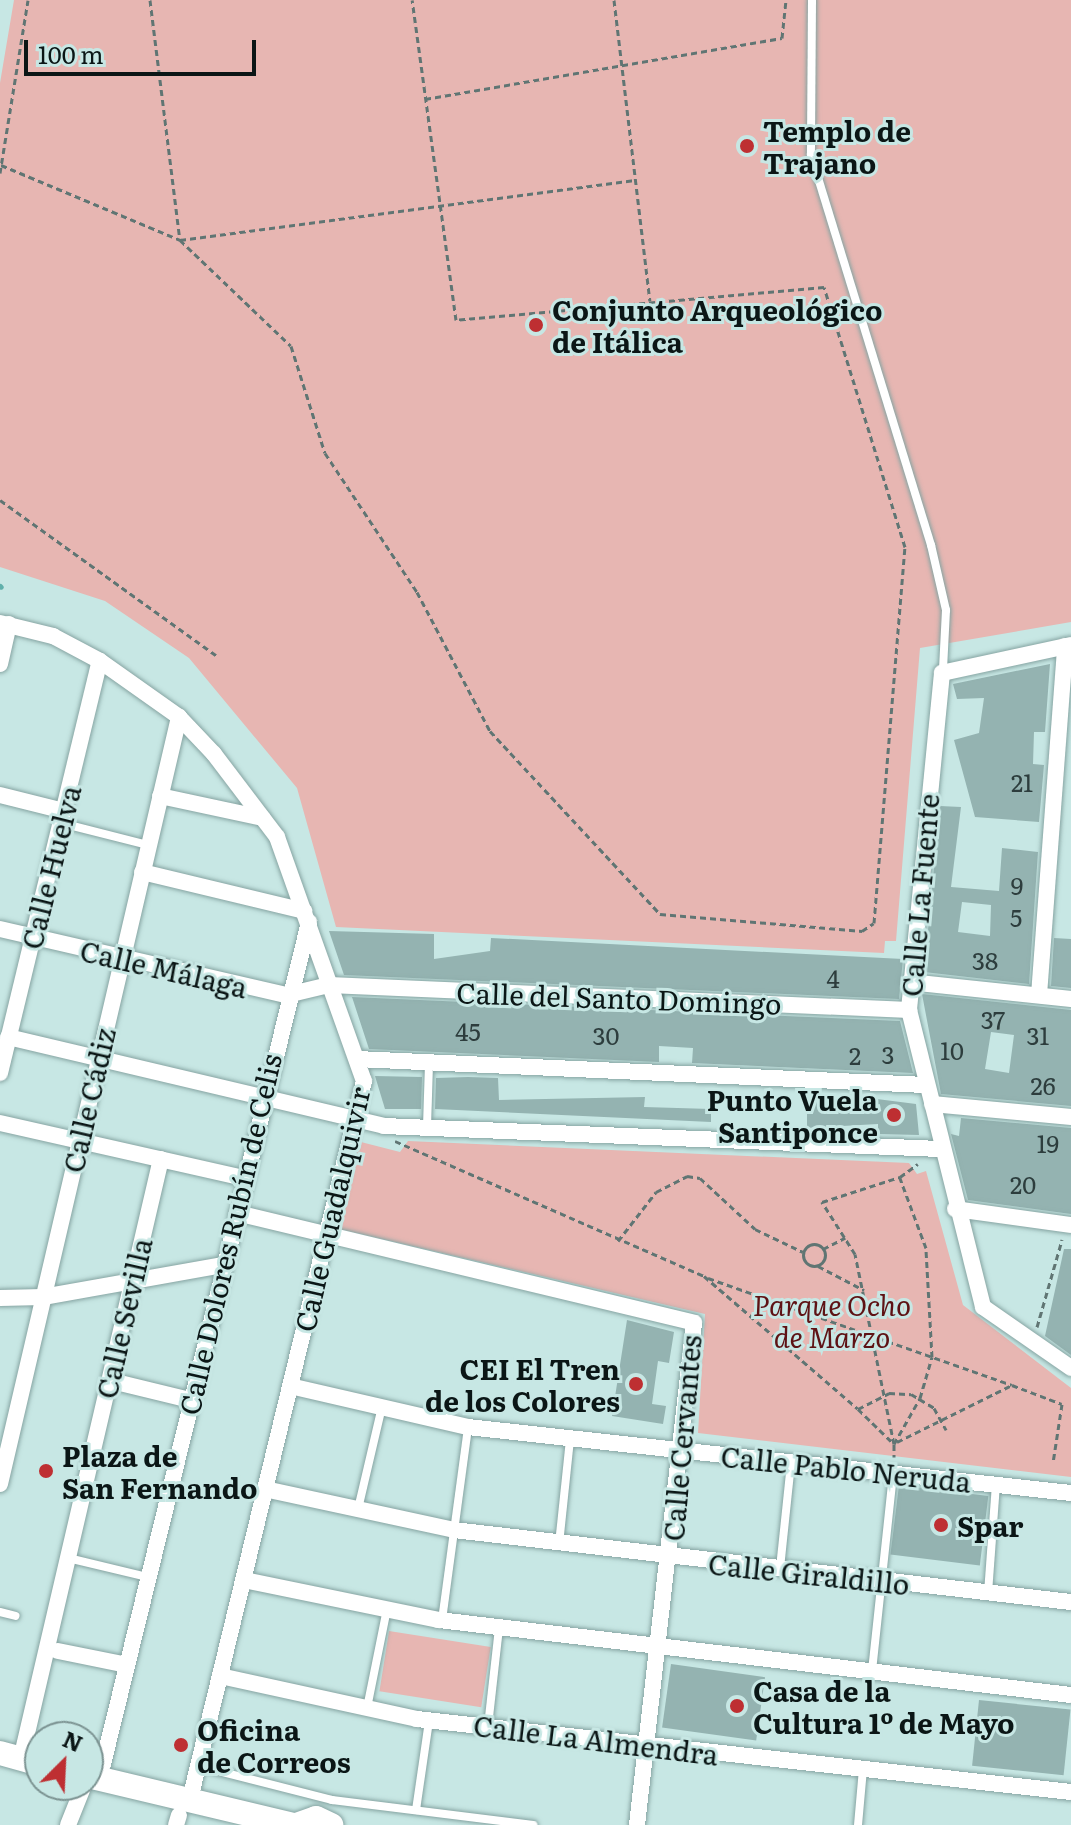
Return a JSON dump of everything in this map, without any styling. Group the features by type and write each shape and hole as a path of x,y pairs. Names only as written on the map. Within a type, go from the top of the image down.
{"street":[{"path":"0,664 4,624"},
{"name":"Calle Guadalquivir","path":"4,624 100,661 179,717 263,818 306,917 364,1081 324,1235 199,1766 181,1813"},
{"path":"942,672 1068,646 1039,995"},
{"name":"Calle Huelva","path":"0,1073 100,661"},
{"name":"Calle La Fuente","path":"942,672 909,982 909,1010 940,1149 983,1307 1071,1368"},
{"name":"Calle Cádiz","path":"0,1484 179,717"},
{"path":"0,795 62,817"},
{"path":"160,796 263,818"},
{"path":"142,872 306,917"},
{"name":"Calle Dolores Rubín de Celis","path":"104,1760 306,917"},
{"name":"Calle Málaga","path":"0,929 121,960 287,995 329,985"},
{"path":"909,982 1071,999"},
{"name":"Calle del Santo Domingo","path":"329,985 909,1010"},
{"path":"8,1037 384,1126 940,1149"},
{"path":"357,1059 926,1085"},
{"path":"932,1104 1071,1117"},
{"path":"0,1123 245,1178"},
{"name":"Calle Sevilla","path":"20,1759 161,1159"},
{"path":"955,1209 1068,1224"},
{"name":"Calle Cervantes","path":"237,1213 694,1323 661,1649 637,1825"},
{"path":"0,1298 43,1297 222,1265"},
{"path":"120,1383 190,1400"},
{"name":"Calle Pablo Neruda","path":"290,1386 468,1427 1071,1493"},
{"name":"Calle Giraldillo","path":"265,1489 454,1530 671,1558 1071,1602"},
{"path":"244,1580 442,1620 499,1628 1071,1695"},
{"path":"58,1651 127,1665"},
{"name":"Calle La Almendra","path":"220,1676 429,1720 1071,1792"},
{"path":"104,1785 181,1813 295,1825 316,1818 331,1825"},
{"name":"Calle Dolores Rubín de Celis","path":"68,1825 78,1801"}],"lane":[{"path":"812,0 811,155 931,545 946,610 942,672"},
{"path":"62,817 148,845"},
{"path":"427,1127 429,1062"},
{"path":"358,1509 382,1407"},
{"path":"442,1620 468,1427"},
{"path":"559,1544 570,1438"},
{"path":"779,1570 792,1462"},
{"path":"872,1672 893,1473"},
{"path":"988,1593 996,1484"},
{"path":"67,1558 147,1577"},
{"path":"367,1708 387,1609"},
{"path":"0,1612 16,1616"},
{"path":"487,1727 499,1628"},
{"path":"416,1810 429,1720"},
{"path":"199,1766 332,1800 533,1825"},
{"path":"858,1825 863,1769"}],"path":[{"path":"0,173 28,0"},
{"path":"150,0 180,240"},
{"path":"1,165 180,240 291,346 325,453 417,592 490,731 660,914 862,931 874,923 905,547 824,287 456,320 412,0"},
{"path":"614,0 650,301"},
{"path":"425,99 622,69 635,60 782,38 786,0"},
{"path":"180,240 635,180"},
{"path":"0,500 216,655"},
{"path":"384,1126 397,1144 618,1241 704,1276 1062,1404 1053,1463"},
{"path":"893,1473 894,1444 889,1393 864,1290 845,1238 822,1202 900,1177 940,1149"},
{"path":"618,1241 656,1192 687,1176 700,1178 755,1229 803,1252 807,1265 818,1266 864,1290"},
{"path":"894,1444 920,1398 932,1357 926,1248 900,1177"},
{"path":"1034,1342 1068,1224"},
{"path":"803,1252 809,1244 823,1249 845,1238"},
{"path":"818,1266 823,1249"},
{"path":"704,1276 894,1444"},
{"path":"894,1444 1012,1385"},
{"path":"858,1409 889,1393 920,1398 942,1421 946,1430"}],"green space":[{"name":"Conjunto Arqueológico de Itálica","path":"14,0 1071,0 1071,622 920,648 896,941 885,941 884,953 336,927 297,788 189,658 105,601 0,567 0,83"},
{"name":"Parque Ocho de Marzo","path":"357,1141 400,1152 408,1141 909,1163 917,1174 926,1171 963,1305 1071,1388 1071,1477 698,1433 705,1314 335,1228"},
{"path":"389,1631 491,1647 481,1707 379,1691"}],"building":[{"path":"1050,664 1045,732 1034,732 1033,764 1044,765 1039,822 975,817 954,740 979,733 984,698 957,699 953,684"},
{"path":"940,806 961,807 951,887 999,891 1002,848 1038,852 1029,984 924,972","holes":["962,902 991,905 990,936 958,932"]},
{"path":"329,931 434,934 434,959 490,951 491,938 903,959 899,999 344,975"},
{"path":"1054,938 1071,939 1071,988 1051,986"},
{"path":"922,994 1071,1010 1071,1106 941,1094","holes":["991,1032 1014,1035 1009,1073 985,1069"]},
{"path":"352,997 900,1021 913,1073 692,1063 693,1048 659,1046 659,1062 369,1049"},
{"path":"375,1076 422,1077 421,1109 385,1109"},
{"path":"436,1078 498,1078 499,1100 645,1097 644,1107 711,1109 711,1122 435,1109"},
{"name":"Punto Vuela Santiponce","path":"869,1098 916,1104 919,1135 878,1134 878,1124 807,1128 807,1102"},
{"path":"961,1118 1071,1128 1071,1214 968,1200 951,1134 959,1136"},
{"path":"1064,1249 1071,1249 1071,1355 1045,1336"},
{"name":"CEI El Tren de los Colores","path":"627,1320 674,1332 669,1363 658,1361 652,1404 666,1406 663,1424 612,1416"},
{"name":"Spar","path":"899,1485 988,1496 980,1565 890,1554"},
{"path":"671,1664 765,1677 756,1741 662,1727"},
{"path":"979,1700 1070,1710 1064,1775 972,1766"}],"place":[{"name":"Templo de Trajano","path":"747,146"},
{"name":"Conjunto Arqueológico de Itálica","path":"536,325"},
{"name":"Punto Vuela Santiponce","path":"894,1115"},
{"name":"CEI El Tren de los Colores","path":"636,1384"},
{"name":"Plaza de San Fernando","path":"46,1471"},
{"name":"Spar","path":"941,1525"},
{"name":"Casa de la Cultura 1º de Mayo","path":"737,1706"},
{"name":"Oficina de Correos","path":"181,1745"}]}
